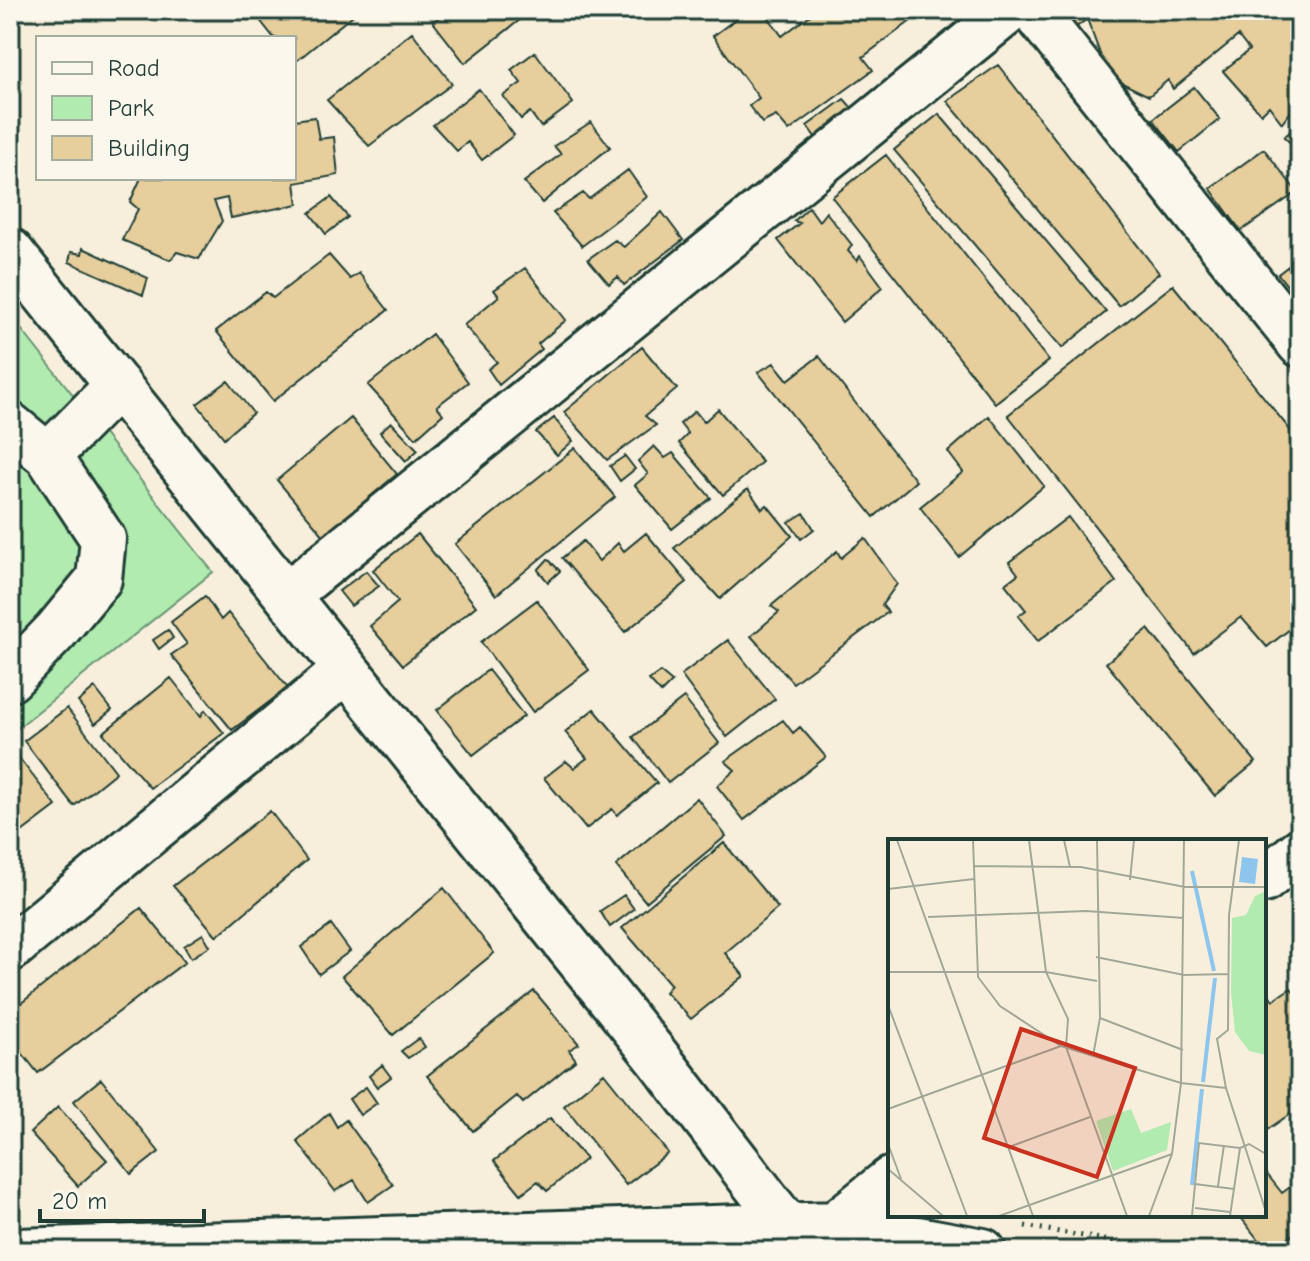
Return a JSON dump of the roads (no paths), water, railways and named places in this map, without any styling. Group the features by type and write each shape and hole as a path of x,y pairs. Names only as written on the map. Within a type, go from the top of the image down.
{"street":[{"path":"287,595 1010,10"},
{"path":"1033,10 1300,344"},
{"path":"10,251 658,1058 790,1238"},
{"path":"48,456 118,385"},
{"path":"10,425 48,456 103,539 99,579 56,631 10,679"},
{"path":"10,949 346,670"},
{"path":"1266,878 1300,851"},
{"path":"17,1251 790,1238 835,1224 888,1182"},
{"path":"835,1224 983,1251"}]}
